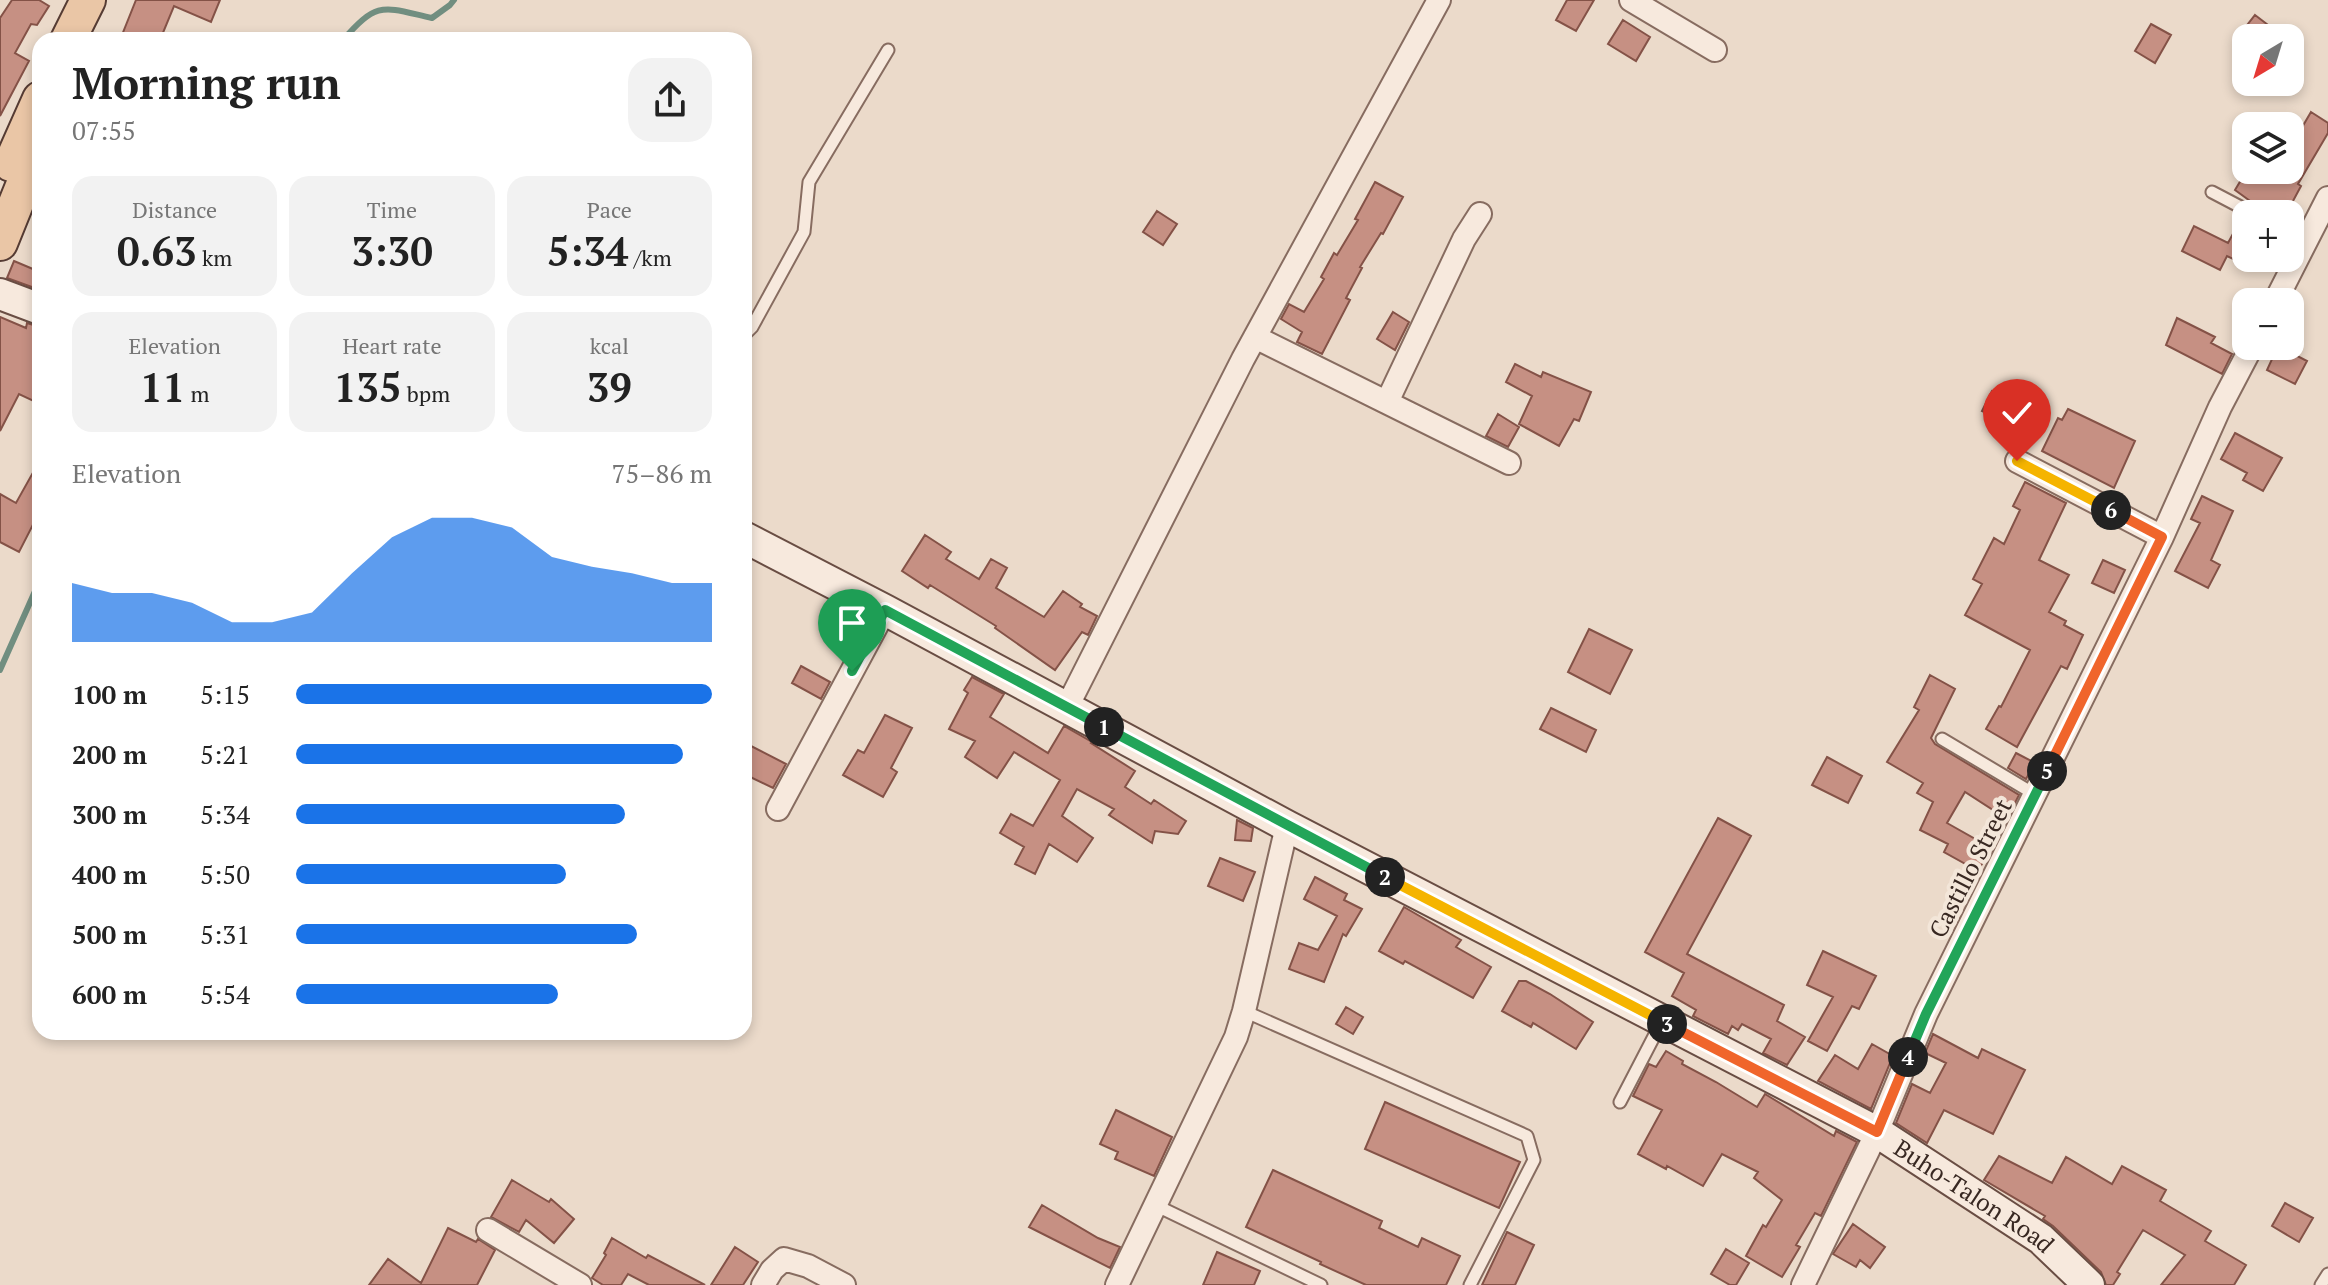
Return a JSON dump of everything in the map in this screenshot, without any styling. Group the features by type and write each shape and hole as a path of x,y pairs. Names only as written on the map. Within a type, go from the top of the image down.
{"main road":[{"path":"72,32 89,0"},
{"path":"79,32 89,0"},
{"path":"0,190 32,117"},
{"path":"0,243 32,164"}],"street":[{"path":"1067,707 1255,337 1439,0"},
{"path":"1631,0 1715,50"},
{"path":"2304,229 2328,198"},
{"path":"1387,402 1464,239 1480,214"},
{"path":"0,294 32,306"},
{"path":"1255,337 1509,463"},
{"name":"Castillo Street","path":"1803,1285 1877,1132 1926,1014 2162,537 2220,407 2245,360"},
{"path":"2017,461 2162,537"},
{"name":"Buho-Talon Road","path":"752,541 1287,826 1877,1132 2041,1239 2089,1285"},
{"path":"778,809 885,610"},
{"path":"1117,1285 1236,1037 1287,826"},
{"path":"488,1230 580,1285"},
{"path":"763,1285 772,1270 784,1259 808,1266 844,1285"}],"lane":[{"path":"752,327 804,232 809,182 888,50"},
{"path":"2212,192 2232,202"},
{"path":"1942,739 2036,795"},
{"path":"1244,1011 1527,1136 1534,1160 1470,1285"},
{"path":"1620,1102 1662,1021"},
{"path":"1155,1205 1321,1285"},
{"path":"2321,1285 2328,1274"}],"building":[{"path":"12,0 39,0 49,6 37,25 31,24 15,53 29,61 0,116 0,18"},
{"path":"136,0 220,0 211,22 174,6 163,32 123,32"},
{"path":"1567,0 1594,0 1576,31 1556,20"},
{"path":"2255,15 2267,24 2248,24"},
{"path":"1623,20 1650,37 1636,61 1608,44"},
{"path":"2151,24 2171,35 2155,63 2135,51"},
{"path":"2311,112 2328,123 2328,133 2304,174 2304,124"},
{"path":"1375,182 1403,197 1360,267 1346,298 1350,300 1322,354 1297,342 1302,332 1281,319 1289,304 1304,312 1324,279 1321,277 1334,253 1337,255 1358,220 1355,219"},
{"path":"2239,184 2301,186 2294,200 2249,200 2235,190"},
{"path":"1157,211 1177,224 1163,245 1143,232"},
{"path":"2194,226 2228,243 2232,236 2232,258 2227,256 2220,270 2182,251"},
{"path":"14,261 32,269 32,287 7,278"},
{"path":"1393,312 1409,322 1395,350 1377,339"},
{"path":"0,317 26,328 27,323 32,325 32,400 19,394 0,431"},
{"path":"2177,318 2215,337 2211,343 2232,354 2222,374 2166,345"},
{"path":"2272,360 2307,361 2295,384 2267,370"},
{"path":"1515,364 1541,377 1543,372 1591,392 1579,421 1574,419 1559,446 1519,424 1532,396 1506,382"},
{"path":"2005,390 2032,400 2025,422 2014,418 2010,428 1992,423 1995,417 1982,411 1992,391 2002,396"},
{"path":"2068,409 2135,441 2114,488 2042,451 2058,418 2062,420"},
{"path":"1498,414 1519,427 1508,447 1486,436"},
{"path":"2235,433 2282,458 2263,491 2243,480 2247,473 2221,459"},
{"path":"32,474 32,527 19,552 0,542 0,494 16,503"},
{"path":"2025,482 2066,503 2039,560 2069,575 2049,612 2083,635 2067,669 2061,666 2017,747 1986,729 2030,650 1965,615 1982,584 1973,579 1994,538 2004,544 2020,510 2013,506"},
{"path":"2202,496 2233,511 2211,560 2220,565 2208,588 2175,571 2200,523 2191,519"},
{"path":"925,535 951,552 946,559 979,579 991,559 1007,568 996,588 1044,617 1063,591 1082,604 1080,607 1097,616 1088,635 1082,632 1055,670 996,626 902,571"},
{"path":"2103,560 2125,570 2114,593 2092,583"},
{"path":"1589,629 1632,650 1610,694 1568,672"},
{"path":"801,666 830,682 821,699 792,683"},
{"path":"1930,675 1955,689 1931,738 1935,744 2019,795 2007,819 1965,792 1947,823 1991,848 1978,871 1944,852 1948,844 1920,830 1933,802 1917,793 1923,783 1887,762 1919,710 1914,707"},
{"path":"972,677 1004,694 990,717 1048,753 1064,726 1135,771 1125,787 1151,804 1154,800 1186,821 1178,834 1155,831 1152,843 1109,815 1114,809 1077,789 1062,816 1093,838 1077,862 1049,844 1035,874 1015,864 1024,847 1000,833 1011,814 1033,826 1060,780 1014,752 997,778 965,757 975,741 949,729 968,693 964,690"},
{"path":"1551,708 1596,730 1586,752 1540,729"},
{"path":"885,715 912,728 891,768 897,772 883,797 843,775 858,750 864,753"},
{"path":"752,747 786,764 773,788 752,778"},
{"path":"2016,753 2035,763 2026,779 2008,768"},
{"path":"1827,757 1862,776 1848,803 1812,785"},
{"path":"1718,818 1751,836 1687,954 1784,1005 1777,1021 1805,1037 1787,1065 1763,1053 1771,1039 1742,1024 1738,1030 1732,1026 1728,1034 1693,1016 1696,1010 1672,996 1684,973 1645,952"},
{"path":"1237,820 1253,828 1251,841 1235,840"},
{"path":"1220,858 1255,872 1243,901 1208,886"},
{"path":"1315,877 1347,894 1344,900 1362,909 1346,936 1343,934 1324,982 1289,969 1299,943 1318,950 1337,916 1304,899"},
{"path":"1404,907 1461,940 1456,947 1491,967 1473,998 1405,961 1403,964 1379,951"},
{"path":"1823,951 1876,976 1859,1009 1852,1006 1827,1051 1808,1041 1833,997 1807,985"},
{"path":"1519,981 1526,981 1550,994 1593,1022 1576,1049 1533,1023 1531,1027 1502,1011"},
{"path":"1346,1007 1363,1017 1353,1034 1336,1024"},
{"path":"1933,1034 1978,1058 1982,1049 2025,1070 1993,1134 1944,1110 1927,1143 1896,1123 1912,1084 1930,1093 1946,1063 1925,1053"},
{"path":"1872,1044 1893,1056 1871,1109 1818,1081 1835,1055 1858,1069"},
{"path":"1666,1051 1683,1061 1682,1064 1757,1107 1765,1094 1834,1136 1836,1131 1857,1142 1821,1216 1815,1213 1782,1277 1746,1256 1763,1225 1766,1227 1782,1200 1754,1178 1758,1172 1722,1154 1703,1186 1638,1154 1662,1110 1633,1096 1649,1064 1656,1067"},
{"path":"1385,1102 1520,1162 1499,1208 1365,1149"},
{"path":"1116,1110 1172,1137 1154,1176 1115,1159 1118,1152 1100,1144"},
{"path":"1999,1156 2052,1183 2066,1157 2112,1184 2122,1166 2166,1190 2160,1201 2211,1231 2205,1241 2246,1265 2234,1285 2161,1285 2185,1255 2143,1230 2117,1272 2120,1274 2113,1285 2106,1285 2101,1272 2043,1219 2045,1216 1984,1180"},
{"path":"1273,1170 1382,1221 1379,1228 1418,1247 1422,1238 1460,1256 1446,1285 1366,1285 1246,1227"},
{"path":"512,1180 549,1202 551,1199 574,1219 554,1243 526,1220 519,1232 491,1217"},
{"path":"2285,1203 2313,1218 2299,1242 2272,1226"},
{"path":"1042,1205 1098,1238 1120,1247 1110,1268 1029,1227"},
{"path":"1853,1224 1885,1247 1870,1268 1860,1260 1856,1267 1833,1254"},
{"path":"448,1228 476,1242 478,1239 495,1250 477,1285 369,1285 388,1259 421,1283"},
{"path":"1507,1232 1534,1245 1515,1285 1482,1285"},
{"path":"612,1238 646,1258 648,1255 705,1285 649,1285 628,1274 621,1285 603,1285 592,1278"},
{"path":"735,1247 758,1262 743,1285 711,1285"},
{"path":"1726,1249 1749,1263 1736,1285 1730,1285 1711,1274"},
{"path":"1217,1252 1260,1271 1254,1285 1203,1285"}],"waterway":[{"path":"350,32 365,18 382,10 432,18 454,0"},
{"path":"0,670 32,598"}],"route":[{"path":"852,671 885,610 1287,826 1877,1132 1926,1014 2162,537 2017,461"}]}
